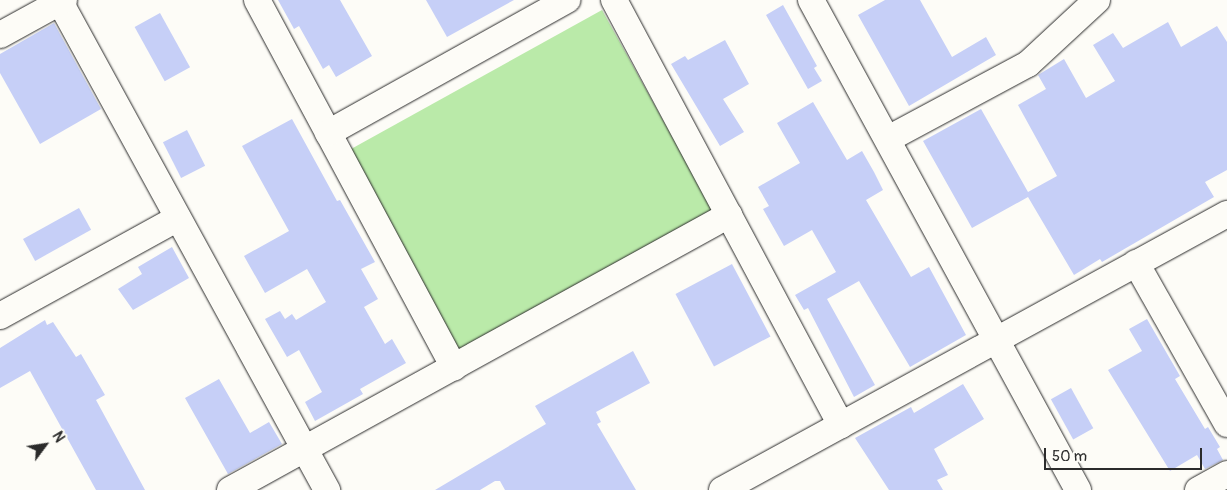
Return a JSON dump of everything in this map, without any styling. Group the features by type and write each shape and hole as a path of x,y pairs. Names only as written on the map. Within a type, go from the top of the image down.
{"street":[{"path":"257,0 454,367"},
{"path":"328,132 568,0"},
{"path":"614,0 841,425"},
{"path":"811,0 998,339 1078,490"},
{"path":"888,139 1028,64 1097,0"},
{"path":"0,35 61,1 327,490"},
{"path":"722,490 1227,214"},
{"path":"230,490 729,215"},
{"path":"0,316 178,218"},
{"path":"1136,263 1227,424"},
{"path":"1198,490 1227,474"}],"green space":[{"path":"602,10 714,211 460,352 348,151"}],"building":[{"path":"278,0 340,0 372,56 336,77 329,65 323,69 299,26 294,29"},
{"path":"426,0 514,0 447,37"},
{"path":"885,0 920,0 952,57 986,37 996,55 909,106 858,15"},
{"path":"783,5 817,66 814,68 822,81 808,89 766,15"},
{"path":"160,13 190,67 165,81 135,27"},
{"path":"1168,22 1181,47 1217,26 1227,42 1227,170 1205,182 1214,197 1102,262 1100,259 1074,275 1028,197 972,228 923,141 981,109 1028,192 1057,176 1018,105 1046,89 1038,75 1064,59 1086,98 1115,81 1093,45 1113,33 1123,48"},
{"path":"54,23 101,109 40,144 0,73 0,54"},
{"path":"725,40 749,84 723,99 744,132 720,146 671,64 685,56 688,60"},
{"path":"813,102 847,160 862,151 874,172 883,190 866,200 911,277 929,267 966,335 910,367 859,281 827,299 875,385 854,397 808,308 804,310 795,295 836,272 812,230 784,246 763,209 769,206 758,187 800,163 777,123"},
{"path":"292,119 337,201 340,200 375,262 361,269 378,299 364,307 385,344 392,339 406,363 360,389 363,394 315,421 305,402 322,392 299,350 287,357 265,319 280,311 285,319 292,314 296,320 326,302 307,269 265,293 244,256 289,231 242,146"},
{"path":"187,130 205,166 181,178 163,142"},
{"path":"79,208 91,230 35,261 23,239"},
{"path":"172,247 189,278 133,310 118,289 142,274 138,267"},
{"path":"732,264 770,336 714,366 675,294"},
{"path":"1147,319 1180,376 1175,379 1205,429 1208,427 1220,447 1217,449 1223,460 1205,469 1197,455 1170,471 1108,370 1142,351 1129,329"},
{"path":"45,320 47,325 53,322 76,357 81,354 105,395 96,400 145,490 96,490 30,371 0,388 0,348"},
{"path":"633,351 650,383 596,412 601,422 597,424 636,490 505,490 500,481 495,481 480,490 435,490 546,424 535,406"},
{"path":"219,379 250,433 269,422 282,444 228,474 185,398"},
{"path":"963,384 984,419 934,449 948,475 937,480 943,490 889,490 855,438 911,407 914,413"},
{"path":"1071,388 1093,428 1073,439 1051,399"}]}
